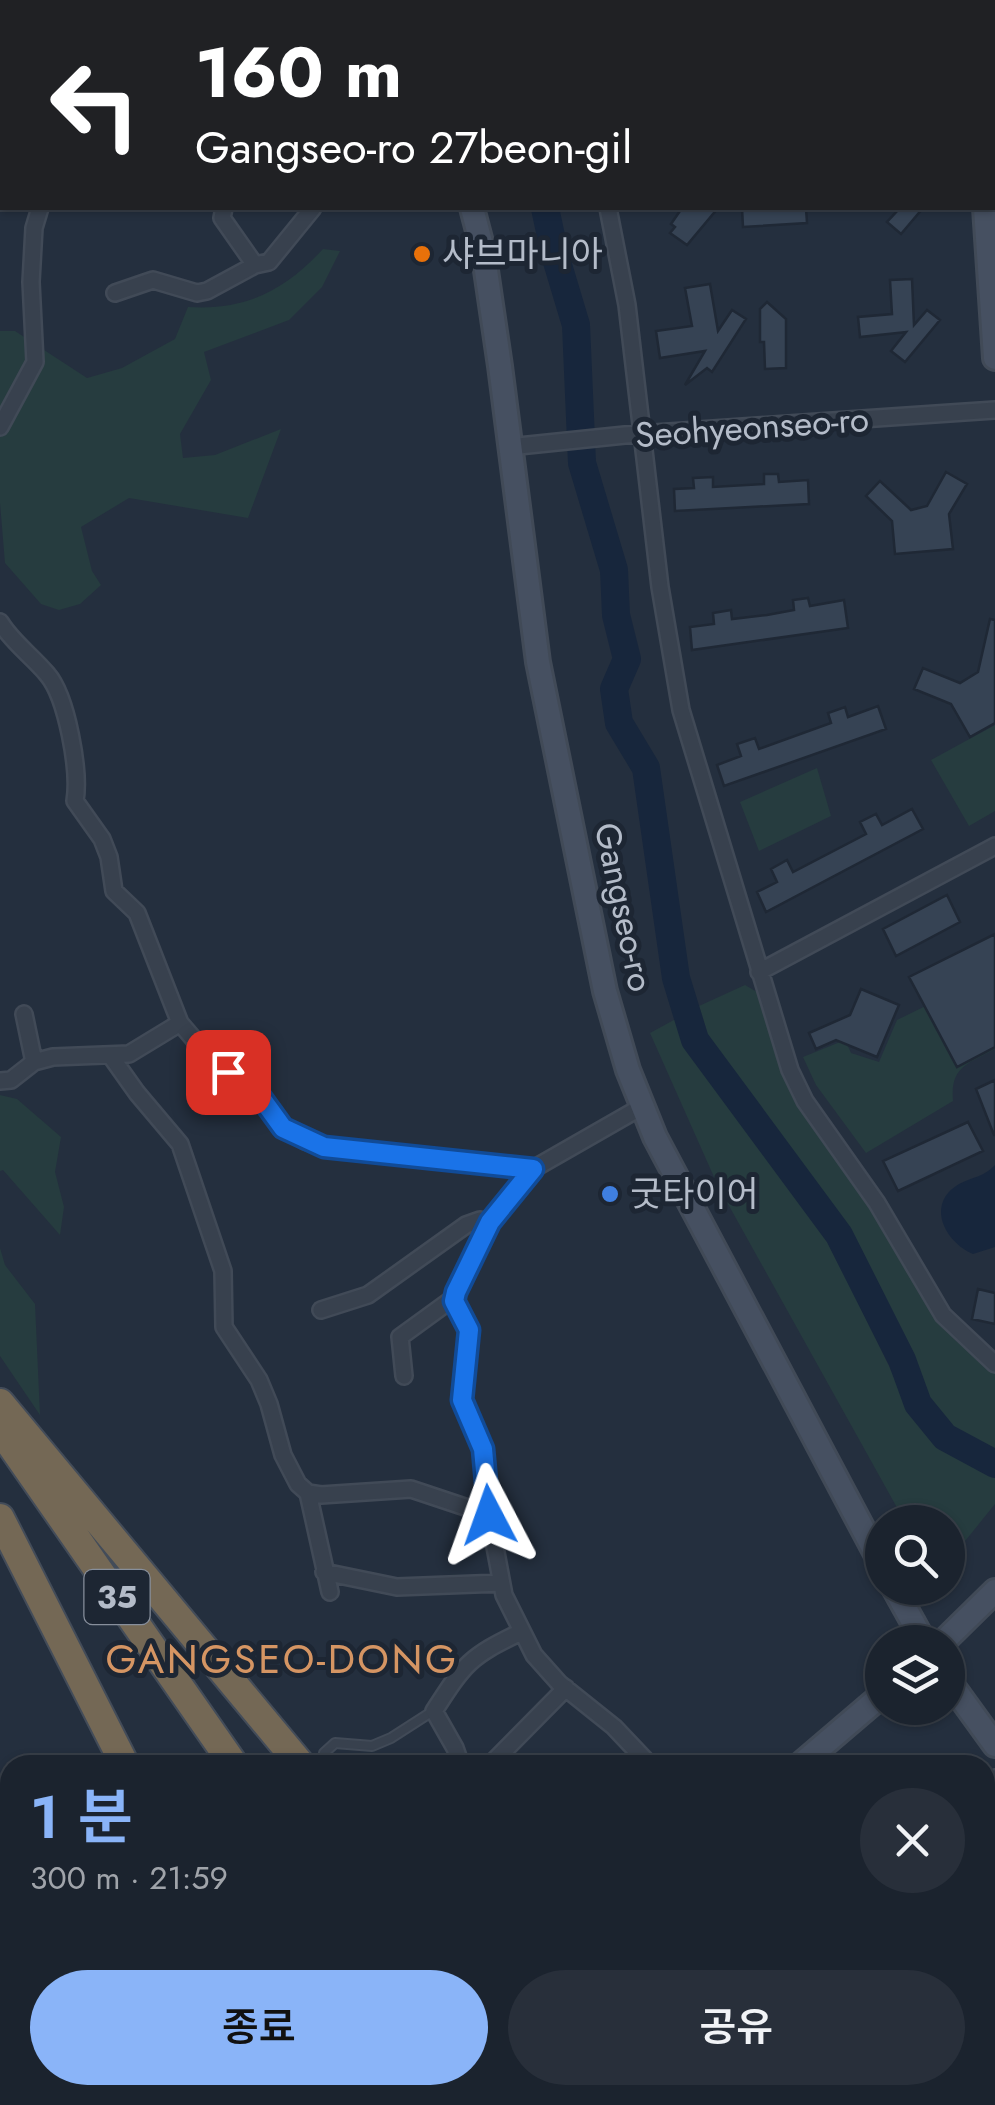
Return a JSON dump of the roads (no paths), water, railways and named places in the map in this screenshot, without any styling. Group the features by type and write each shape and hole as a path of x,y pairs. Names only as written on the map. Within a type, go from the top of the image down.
{"highway":[{"path":"0,1403 294,1755"},
{"name":"35","path":"0,1429 227,1755"},
{"name":"35","path":"0,1460 206,1755"},
{"path":"0,1518 120,1755"}],"street":[{"path":"0,427 35,362 31,322 34,228 39,210"},
{"path":"224,210 222,218 255,265"},
{"path":"116,293 153,280 197,293 221,284 255,265 269,262 311,210"},
{"name":"Gangseo-ro","path":"472,210 486,269 538,662 604,991 642,1106 865,1532"},
{"path":"608,210 627,305 633,435 680,710 790,1070 805,1101 877,1203 944,1316 995,1364"},
{"path":"985,210 995,358"},
{"name":"Seohyeonseo-ro","path":"509,447 995,410"},
{"path":"0,622 50,676 59,694 78,781 76,801 102,839 114,892 137,913 180,1023 204,1051 257,1092 283,1128 305,1141 324,1147 533,1169"},
{"path":"758,972 995,846"},
{"path":"24,1014 34,1062"},
{"path":"0,1081 11,1080 34,1062 52,1056 129,1054 180,1023"},
{"path":"110,1055 180,1144 223,1271 224,1327 259,1380 282,1455 298,1484 308,1493 322,1495 411,1489 489,1515"},
{"path":"404,1376 400,1337 455,1298 490,1222 533,1169 642,1106"},
{"path":"321,1310 368,1295 466,1225 480,1220 490,1222"},
{"path":"455,1298 469,1330 462,1400 483,1449 500,1582 534,1655 641,1755"},
{"path":"308,1493 330,1592"},
{"path":"324,1572 397,1587 500,1582"},
{"path":"960,1625 993,1594"},
{"path":"456,1755 434,1710 461,1668 483,1650 521,1632"},
{"path":"500,1755 566,1688"},
{"path":"965,1703 995,1745"},
{"path":"812,1755 865,1710"}],"lane":[{"path":"324,1755 335,1743 372,1746 434,1710"}],"water":[{"path":"995,1165 995,1247 973,1254 947,1232 941,1212 943,1202 959,1184"}],"waterway":[{"path":"545,210 576,325 582,463 614,570 616,615 627,659 614,689 619,723 646,768 676,978 695,1040 839,1235 902,1360 918,1404 945,1437 995,1464"}],"place":[{"name":"샤브마니아","path":"422,254"},
{"name":"굿타이어","path":"610,1194"}],"district":[{"name":"GANGSEO-DONG","path":"282,1659"}]}
